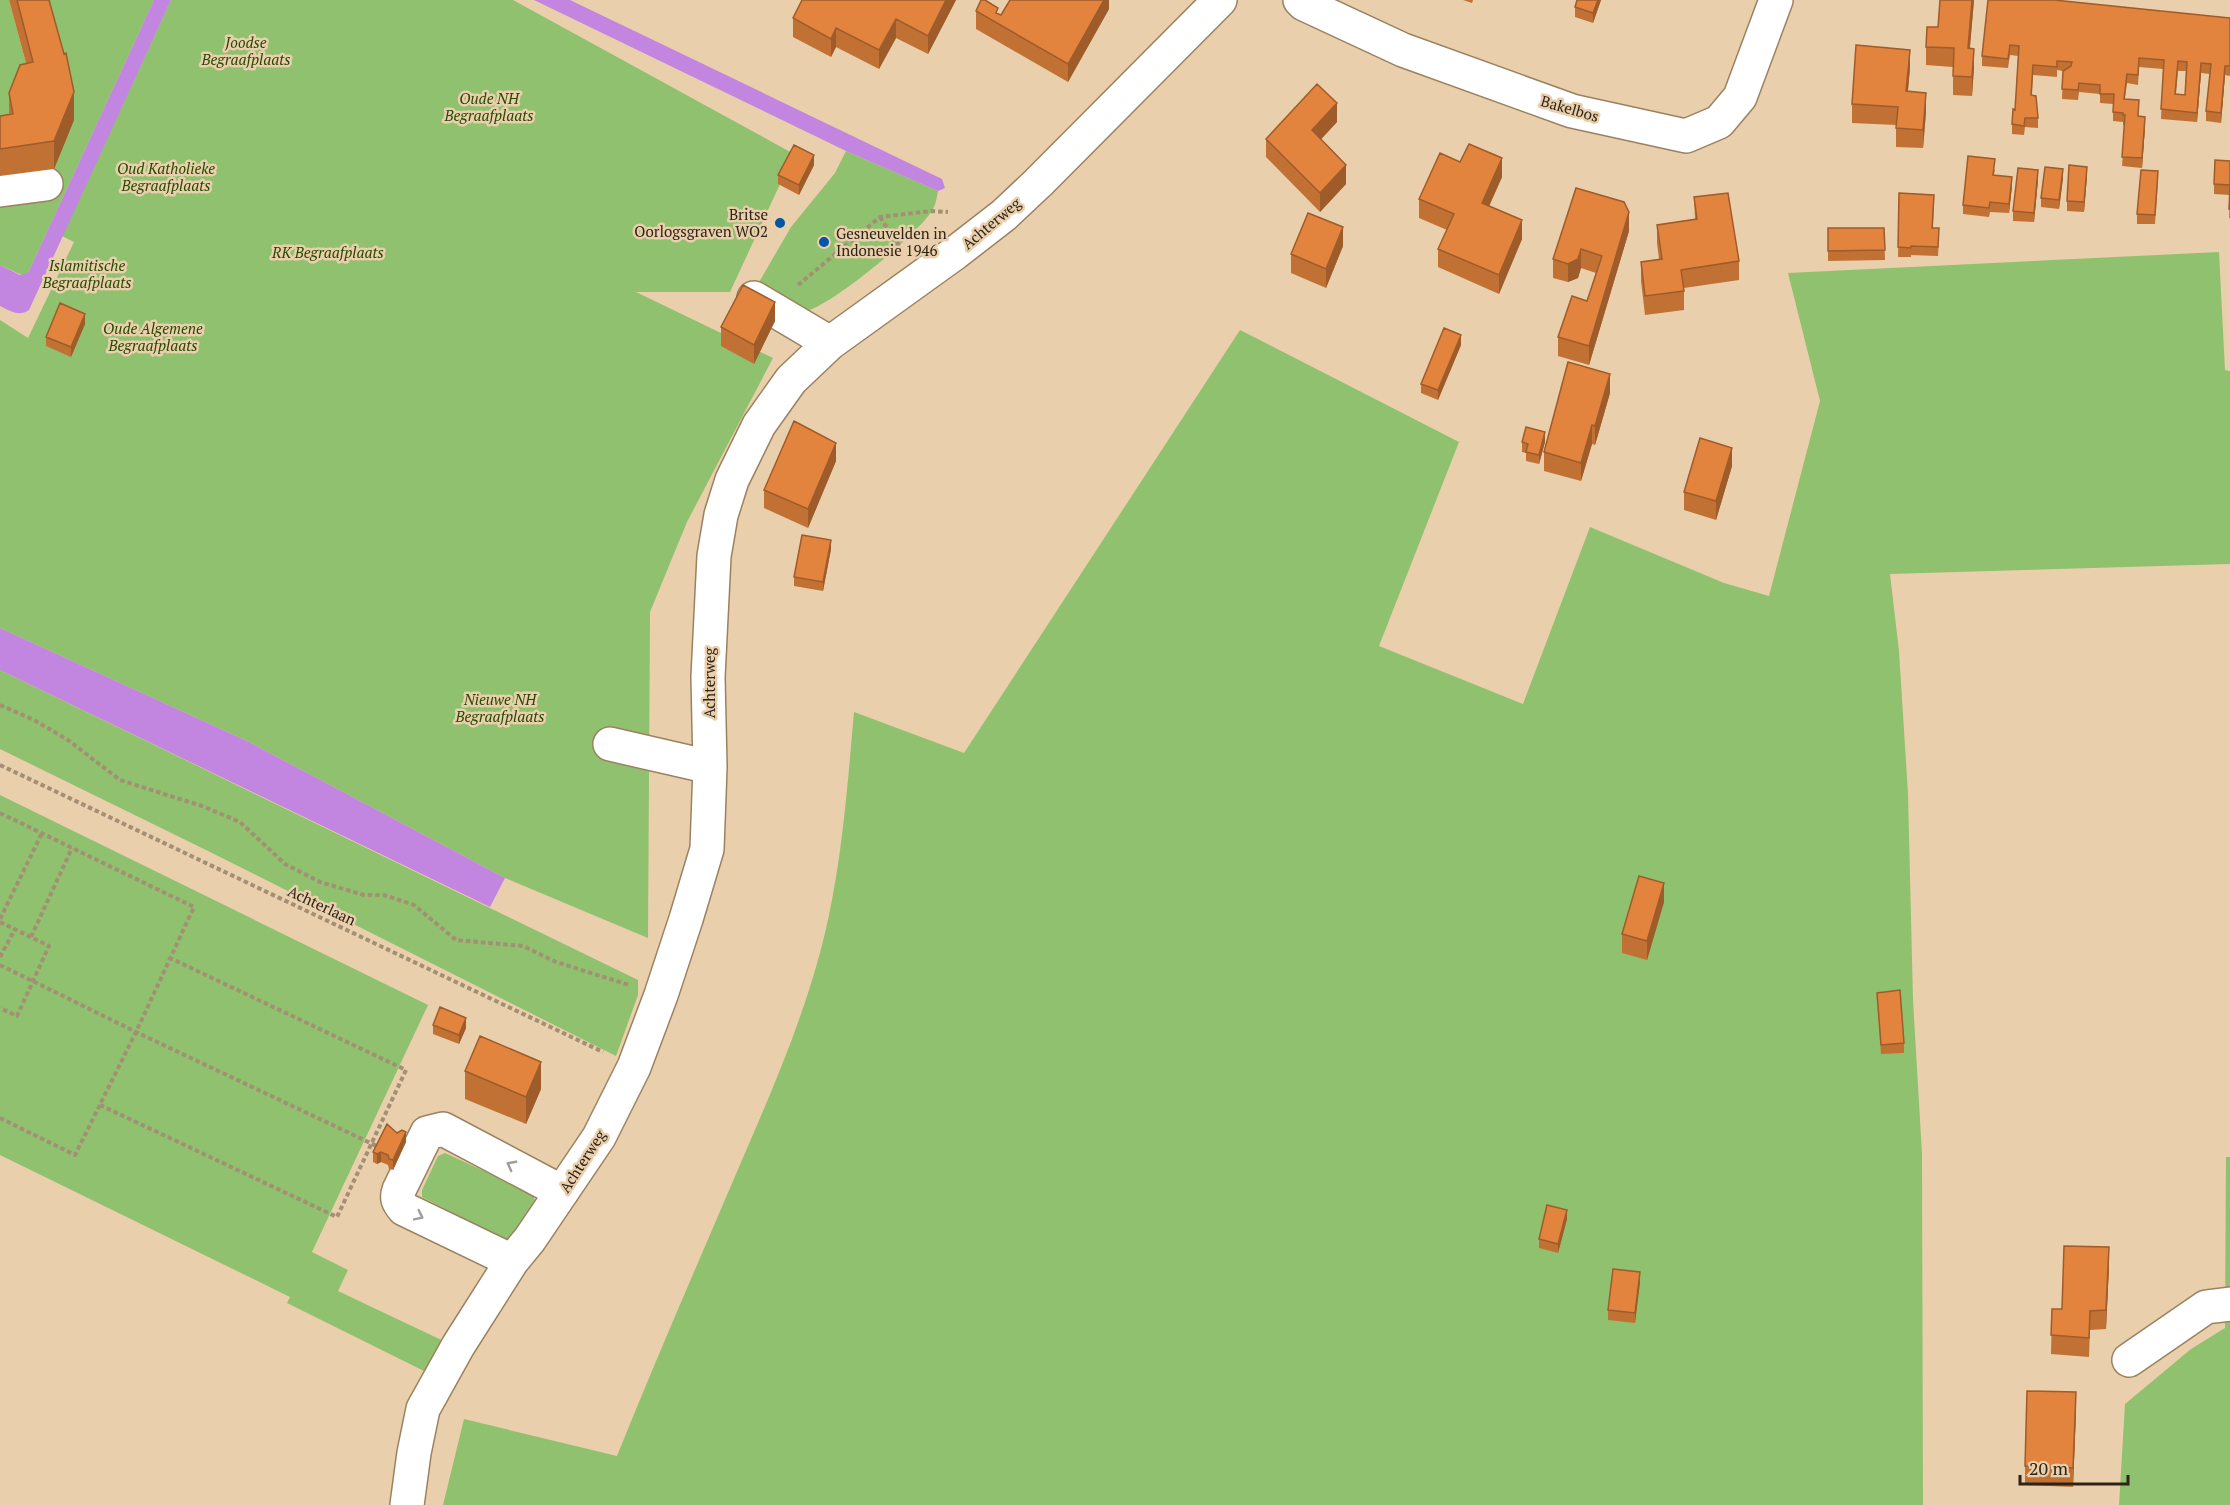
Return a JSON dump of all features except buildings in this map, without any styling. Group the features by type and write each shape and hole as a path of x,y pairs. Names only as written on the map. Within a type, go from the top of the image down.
{"street":[{"name":"Achterweg","path":"407,1505 423,1409 458,1346 512,1261 599,1137 634,1067 661,995 707,849 710,767 708,677 714,556 721,515 732,480 759,424 791,380 830,343 1004,214 1038,183 1220,0"},
{"name":"Bakelbos","path":"1300,0 1304,4 1403,50 1572,111 1686,136 1719,122 1740,97 1776,0"},
{"path":"0,190 46,184"},
{"path":"754,298 830,343"},
{"path":"610,744 710,767"},
{"path":"512,1261 404,1209 397,1196 427,1133 443,1129 562,1192"},
{"path":"2129,1360 2206,1307 2230,1304"}],"path":[{"path":"785,315 791,291 880,217 932,211 1004,214"},
{"path":"0,705 34,720 68,740 120,780 202,806 240,822 285,864 320,882 364,895 384,895 414,905 456,940 523,946 556,962 661,995"},
{"name":"Achterlaan","path":"0,765 634,1067"},
{"path":"0,813 194,907 75,1155 0,1118"},
{"path":"0,1008 17,1016 49,946 0,921 42,833"},
{"path":"31,937 72,848"},
{"path":"0,957 15,929"},
{"path":"100,1105 337,1217 406,1070 170,958"},
{"path":"0,965 412,1162"}],"green space":[{"path":"0,0 9,0 33,89 0,143"},
{"path":"42,0 154,0 28,273 24,276 0,265 0,177"},
{"path":"171,0 513,0 794,154 730,292 636,292 773,358 687,522 650,612 648,938 505,878 247,741 0,628 0,320 28,338 74,242 62,236"},
{"path":"846,151 938,191 936,200 925,220 894,250 854,283 806,311 758,284 791,227 835,173"},
{"path":"2219,252 2225,370 2230,371 2230,564 1890,574 1899,651 1908,794 1913,1000 1922,1154 1923,1505 443,1505 464,1419 617,1456 778,1075 802,1012 829,915 838,865 854,712 964,753 1240,330 1459,442 1379,646 1523,704 1590,527 1724,583 1769,596 1820,401 1788,273"},
{"path":"0,670 638,980 638,995 616,1056 0,749"},
{"path":"0,795 428,1005 312,1252 348,1270 338,1291 452,1345 426,1372 287,1303 290,1297 0,1155"},
{"path":"445,1153 532,1193 536,1203 512,1239 504,1239 422,1197 422,1190 438,1156"},
{"path":"2226,1157 2230,1157 2230,1505 2119,1505 2125,1404 2191,1349 2225,1328"}],"shaded area":[{"path":"154,0 171,0 29,310 18,313 7,310 0,306 0,265 20,275 28,273"},
{"path":"534,0 570,0 942,179 945,188 938,191 846,151"},
{"path":"0,628 247,741 505,878 490,907 0,670"}],"place":[{"name":"Britse Oorlogsgraven WO2","path":"780,223"},
{"name":"Gesneuvelden in Indonesie 1946","path":"824,242"}],"park label":[{"name":"Joodse Begraafplaats","path":"246,50"},
{"name":"Oude NH Begraafplaats","path":"489,106"},
{"name":"Oud Katholieke Begraafplaats","path":"166,176"},
{"name":"RK Begraafplaats","path":"328,252"},
{"name":"Islamitische Begraafplaats","path":"87,274"},
{"name":"Oude Algemene Begraafplaats","path":"153,336"},
{"name":"Nieuwe NH Begraafplaats","path":"500,708"}]}
